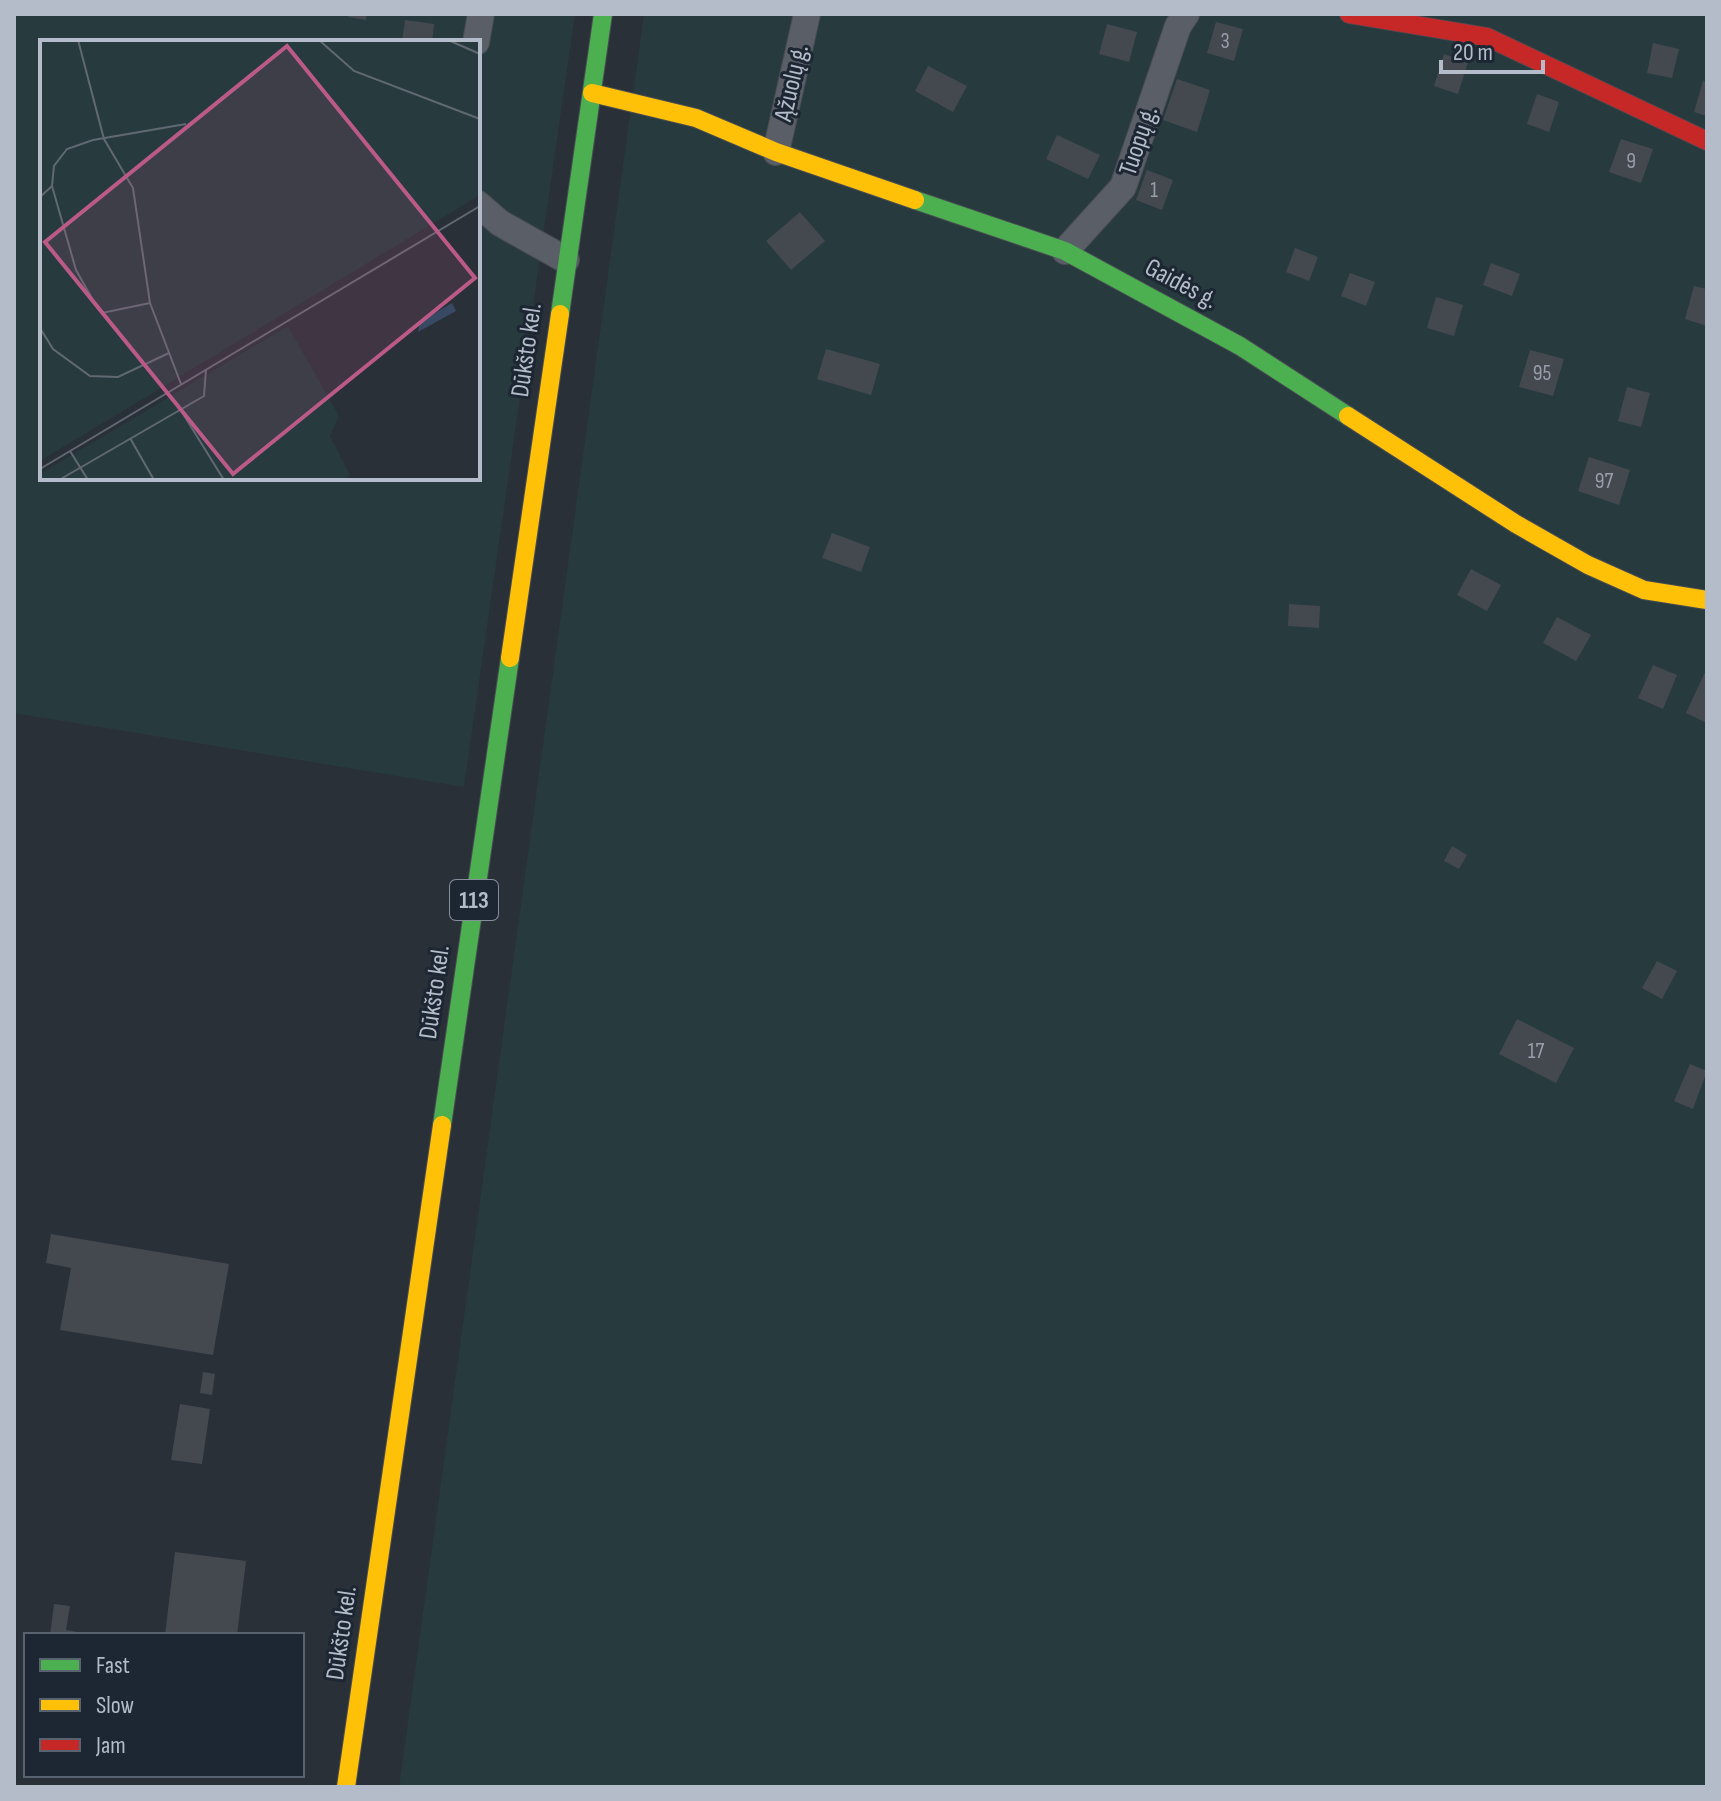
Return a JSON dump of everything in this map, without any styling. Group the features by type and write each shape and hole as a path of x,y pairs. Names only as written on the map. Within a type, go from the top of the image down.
{"main road":[{"name":"Dūkšto kel.","path":"346,1787 603,14"},
{"path":"1349,14 1487,37 1707,141"},
{"name":"Gaidės g.","path":"592,93 696,118 776,152 1065,251 1240,346 1516,524 1588,565 1644,590 1707,600"}],"street":[{"path":"476,40 481,14"},
{"name":"Ąžuolų g.","path":"776,152 807,14"},
{"name":"Tuopų g.","path":"1065,251 1123,187 1178,26 1186,14"},
{"path":"480,206 500,223 566,260"}],"green space":[{"path":"14,14 575,14 464,787 14,713"},
{"path":"644,14 1707,14 1707,1787 399,1787"}],"building":[{"path":"349,14 367,14 366,20 348,17"},
{"path":"405,20 434,24 432,40 402,40"},
{"path":"1216,22 1243,29 1234,61 1207,53"},
{"path":"1107,24 1137,32 1129,62 1099,54"},
{"path":"1653,43 1679,49 1672,78 1647,73"},
{"path":"1444,54 1468,62 1458,94 1434,86"},
{"path":"928,66 967,86 953,112 915,91"},
{"path":"1177,79 1210,90 1197,132 1163,120"},
{"path":"1703,81 1707,82 1707,116 1694,112"},
{"path":"1537,94 1559,102 1549,132 1527,124"},
{"path":"1057,135 1100,155 1088,179 1046,159"},
{"path":"1621,139 1653,149 1641,183 1609,172"},
{"path":"1147,170 1173,180 1162,210 1136,200"},
{"path":"800,212 825,241 791,270 766,241"},
{"path":"1295,248 1318,257 1309,281 1286,272"},
{"path":"1491,263 1520,274 1512,296 1483,285"},
{"path":"1350,273 1375,282 1366,306 1341,296"},
{"path":"1694,286 1707,289 1707,326 1685,319"},
{"path":"1436,297 1463,305 1454,336 1427,328"},
{"path":"826,349 880,364 871,395 817,379"},
{"path":"1530,350 1564,359 1553,396 1519,387"},
{"path":"1627,387 1650,393 1641,427 1618,421"},
{"path":"1589,457 1630,470 1619,505 1578,491"},
{"path":"832,533 870,547 861,572 822,558"},
{"path":"1471,569 1501,585 1487,611 1457,595"},
{"path":"1289,604 1320,606 1319,628 1288,626"},
{"path":"1557,617 1591,635 1576,661 1543,643"},
{"path":"1653,665 1677,675 1663,709 1638,698"},
{"path":"1707,668 1707,723 1686,713"},
{"path":"1452,846 1467,855 1459,869 1444,861"},
{"path":"1657,961 1677,971 1662,999 1642,988"},
{"path":"1517,1019 1574,1048 1556,1083 1499,1054"},
{"path":"1690,1064 1707,1071 1693,1109 1674,1101"},
{"path":"51,1234 229,1264 213,1355 60,1330 71,1268 46,1263"},
{"path":"203,1372 215,1374 212,1395 200,1393"},
{"path":"180,1404 210,1409 202,1464 171,1460"},
{"path":"175,1552 246,1561 237,1633 165,1633"},
{"path":"54,1604 70,1606 66,1630 83,1633 50,1633"}],"traffic: fast":[{"path":"560,314 603,14"},
{"path":"915,200 1065,251 1240,346 1348,416"},
{"path":"442,1125 510,658"}],"traffic: slow":[{"path":"592,93 696,118 776,152 915,200"},
{"path":"510,658 560,314"},
{"path":"1348,416 1516,524 1588,565 1644,590 1707,600"},
{"path":"346,1787 442,1125"}],"traffic: jam":[{"path":"1349,14 1487,37 1707,141"}]}
